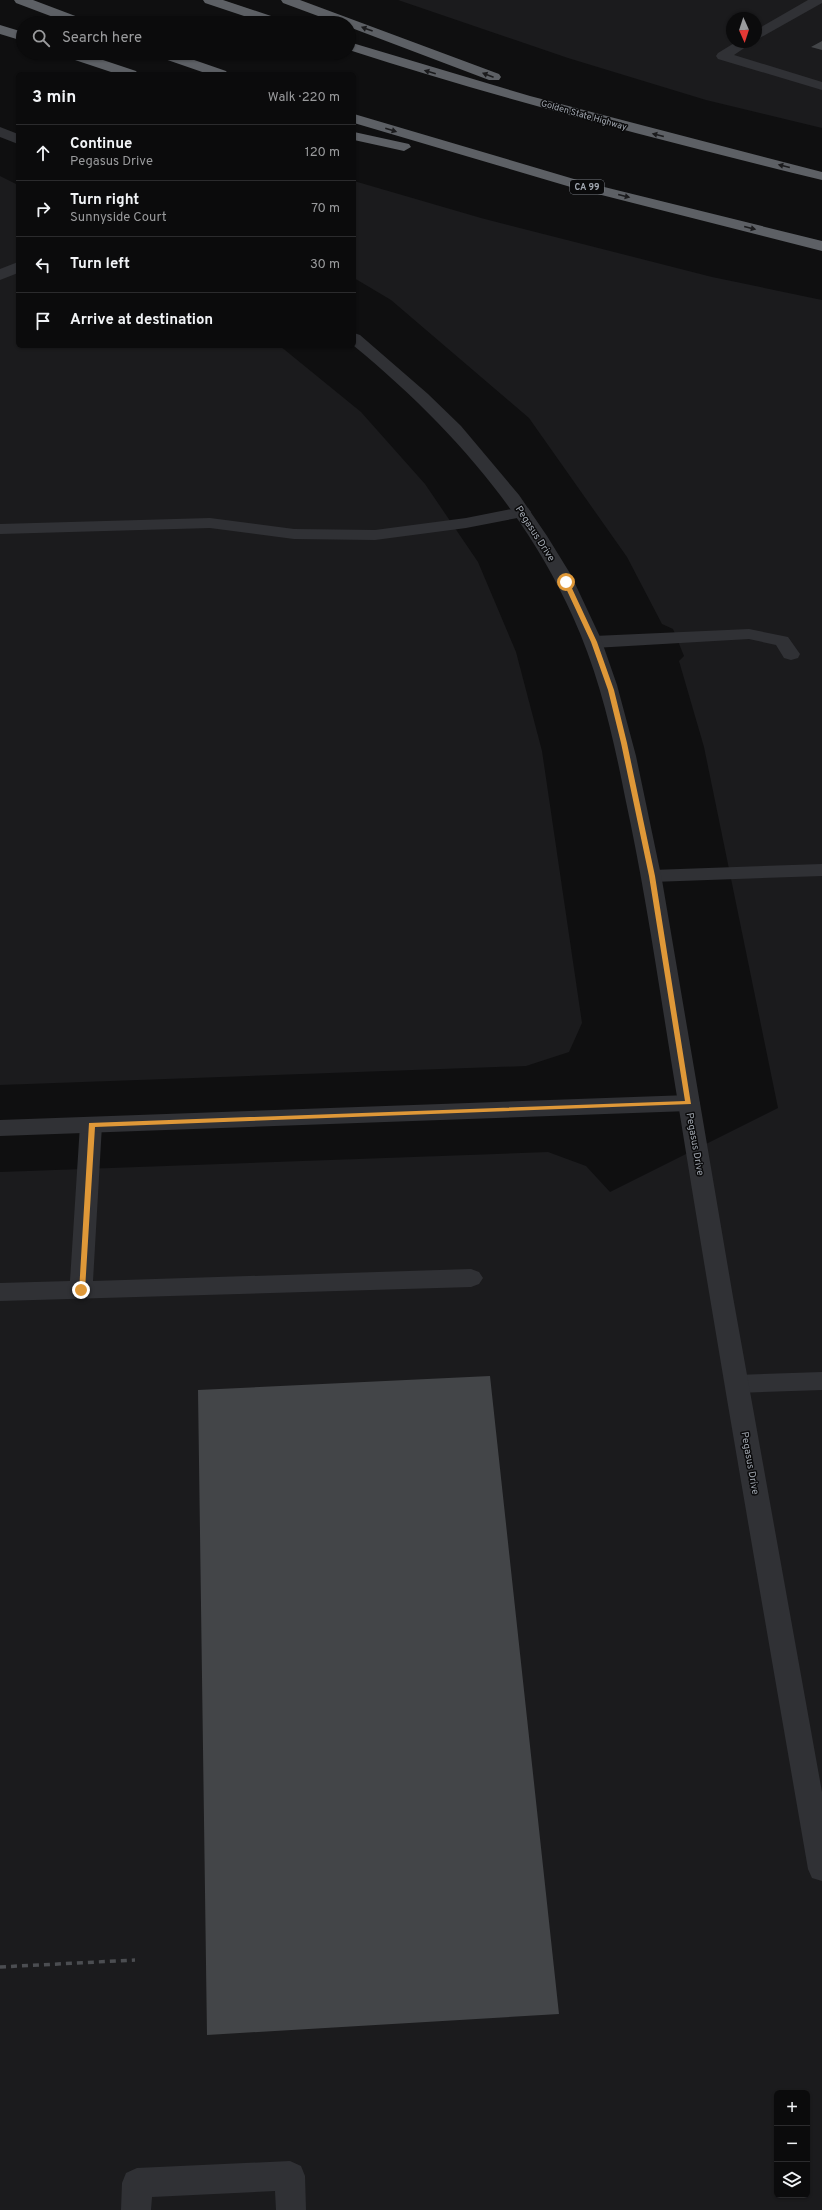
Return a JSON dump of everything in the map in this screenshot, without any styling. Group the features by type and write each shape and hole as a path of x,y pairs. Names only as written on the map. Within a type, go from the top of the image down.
{"highway":[{"path":"21,0 63,16"},
{"path":"210,0 257,16"},
{"path":"288,0 332,16"},
{"path":"356,25 426,50 616,125"},
{"path":"0,29 16,35"},
{"name":"Golden State Highway","path":"356,48 417,68 616,125 822,176"},
{"path":"89,60 125,72"},
{"path":"181,60 215,72"},
{"name":"CA 99","path":"356,119 580,185 822,246"},
{"path":"356,136 580,185"}],"street":[{"path":"762,33 818,0"},
{"path":"736,48 723,56 822,86"},
{"path":"0,131 16,139"},
{"path":"0,274 16,268"},
{"name":"Pegasus Drive","path":"356,340 389,366 438,410 493,472 522,512 566,582 594,642 615,705 652,876 737,1384 822,1869"},
{"path":"0,529 210,523 294,534 376,535 466,523 522,512"},
{"path":"594,642 748,634 782,641 791,654"},
{"path":"652,876 822,870"},
{"path":"0,1128 689,1103"},
{"path":"81,1290 92,1125"},
{"path":"0,1292 471,1278"},
{"path":"737,1384 822,1381"},
{"path":"136,2210 137,2183 290,2176 291,2210"}],"shaded area":[{"path":"398,0 822,0 822,128 706,100 568,58"},
{"path":"0,176 16,184 16,348 282,348 361,412 425,484 478,562 516,652 542,751 582,1023 569,1052 526,1066 0,1085"},
{"path":"356,182 481,218 712,277 822,300 822,2210 0,2210 0,1172 548,1152 586,1166 610,1192 778,1108 704,747 679,661 684,656 673,629 662,624 627,557 529,418 391,300 356,279"}],"building":[{"path":"822,41 822,50 811,47"},
{"path":"490,1376 559,2014 207,2035 198,1390"}],"railway":[{"path":"0,1967 135,1960"}],"route":[{"path":"81,1290 92,1125 689,1103 652,876 624,743 611,690 594,642 566,582"}]}
